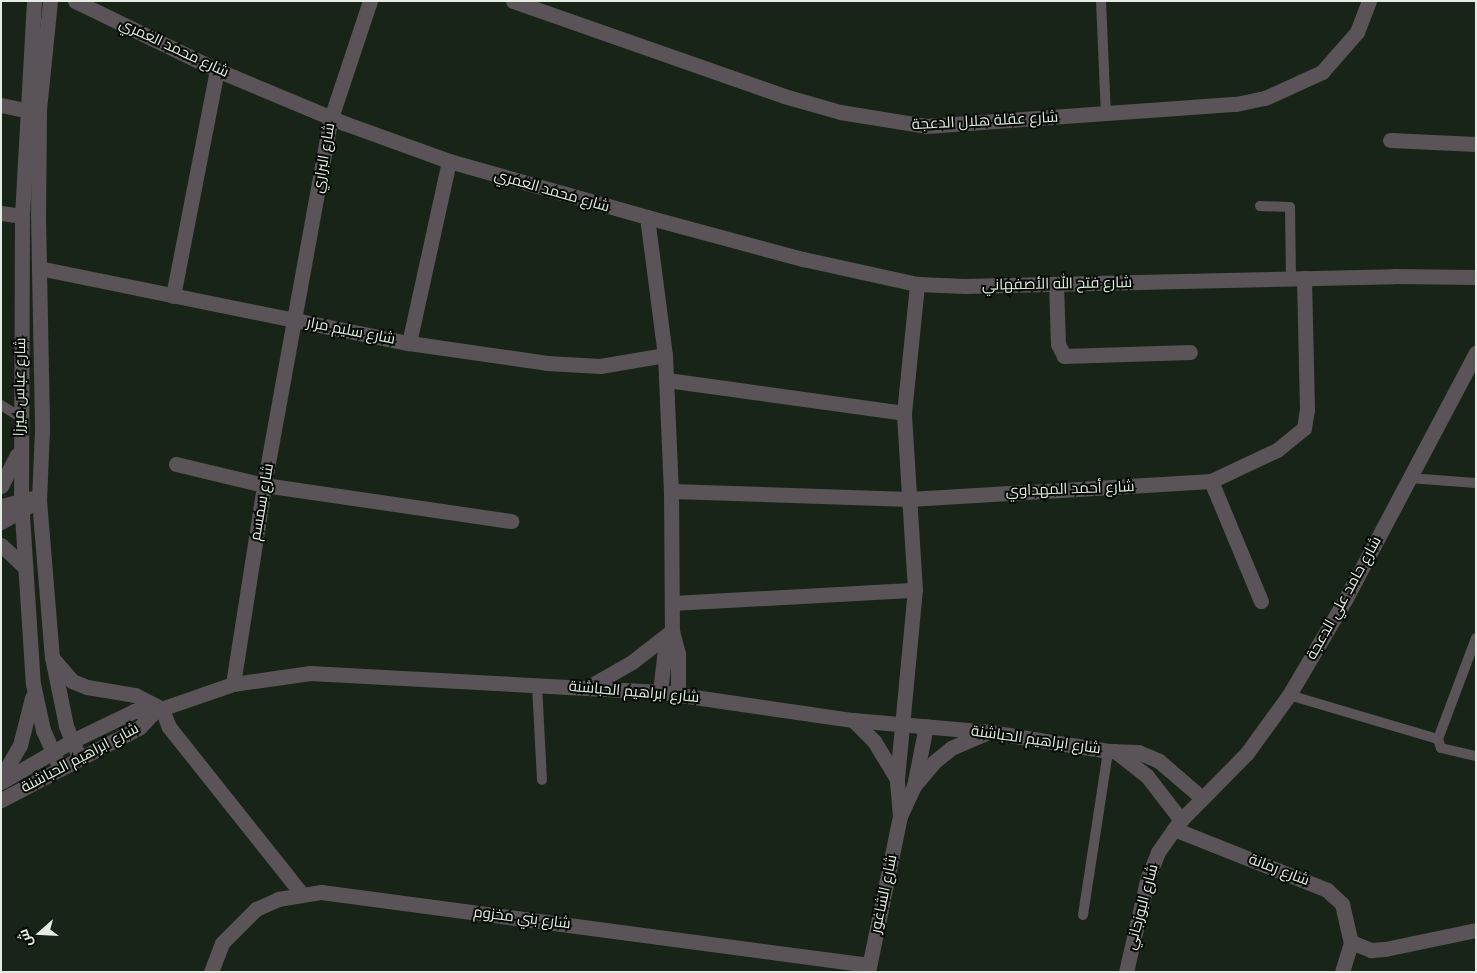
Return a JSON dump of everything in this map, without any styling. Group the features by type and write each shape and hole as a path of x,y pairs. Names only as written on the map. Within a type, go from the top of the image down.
{"street":[{"name":"شارع عباس ميرزا","path":"34,1 32,110 39,268 42,429 39,498 52,657 72,741 79,757"},
{"name":"شارع عباس ميرزا","path":"50,1 32,110 22,216 19,452 33,684 43,730 60,768"},
{"name":"شارع محمد العمري","path":"76,1 217,70 331,118 448,161 539,189 647,217"},
{"name":"شارع البراري","path":"296,320 331,118 370,1"},
{"name":"شارع عقلة هلال الدعجة","path":"513,1 784,96 840,112 900,124 926,126 1236,104 1290,89 1322,72 1345,49 1357,32 1369,1"},
{"path":"173,296 217,70"},
{"path":"1,105 32,110"},
{"path":"1390,140 1476,144"},
{"path":"409,343 448,161"},
{"path":"1,213 22,216"},
{"path":"647,217 667,380 671,491 672,631 678,654 678,694"},
{"name":"شارع فتح الله الأصفهاني","path":"647,217 803,259 917,284 1056,284 1297,278 1476,277"},
{"name":"شارع سليم مرار","path":"39,268 409,343 582,367 665,354"},
{"name":"شارع أحمد المهداوي","path":"671,491 909,499 1211,481 1277,450 1304,428 1307,410 1297,278"},
{"name":"شارع الشاغور","path":"900,816 897,779 904,724 915,590 904,413 917,284"},
{"path":"1056,284 1058,344 1064,356 1190,352"},
{"name":"شارع سمسم","path":"233,684 264,486 296,320"},
{"name":"شارع حامد علي الدعجة","path":"1178,824 1247,753 1289,695 1476,353"},
{"path":"667,380 904,413"},
{"path":"1,486 19,452"},
{"path":"176,464 264,486 511,520"},
{"path":"1211,481 1261,601"},
{"path":"1,522 21,506 39,498"},
{"path":"1,506 21,506"},
{"path":"1,546 25,567"},
{"path":"672,603 915,590"},
{"path":"588,687 632,662 672,631"},
{"path":"660,692 665,649 672,631"},
{"path":"52,657 72,681 87,687 134,695 158,710 169,727 301,893"},
{"name":"شارع ابراهيم الحباشنة","path":"1,782 72,741 134,711 158,710 233,684 310,673 660,692 853,720 990,732 1112,751 1138,752 1159,761 1202,798"},
{"path":"1,778 25,730 33,684"},
{"name":"شارع ابراهيم الحباشنة","path":"1,800 140,726 158,710"},
{"path":"853,720 874,741 897,779"},
{"name":"شارع الشاغور","path":"868,968 900,816 914,786 926,726"},
{"path":"914,786 934,762 951,748 990,732"},
{"name":"شارع ابراهيم الحباشنة","path":"1112,751 1147,776 1178,824"},
{"name":"شارع رمانة","path":"1178,824 1327,890 1342,904 1352,942"},
{"name":"شارع البوزجاني","path":"1126,972 1148,877 1158,852 1178,824"},
{"name":"شارع بني مخزوم","path":"211,972 222,943 238,924 270,902 301,893 340,894 868,968"},
{"path":"1342,972 1352,942 1371,950 1386,949 1476,930"}],"lane":[{"path":"1101,1 1106,114"},
{"path":"1260,206 1290,207 1297,278"},
{"path":"1,405 20,417"},
{"path":"1409,478 1476,483"},
{"path":"1476,638 1471,661 1438,739 1441,748 1476,756"},
{"path":"537,685 542,780"},
{"path":"1289,695 1438,739"},
{"path":"1083,915 1112,751"}]}
